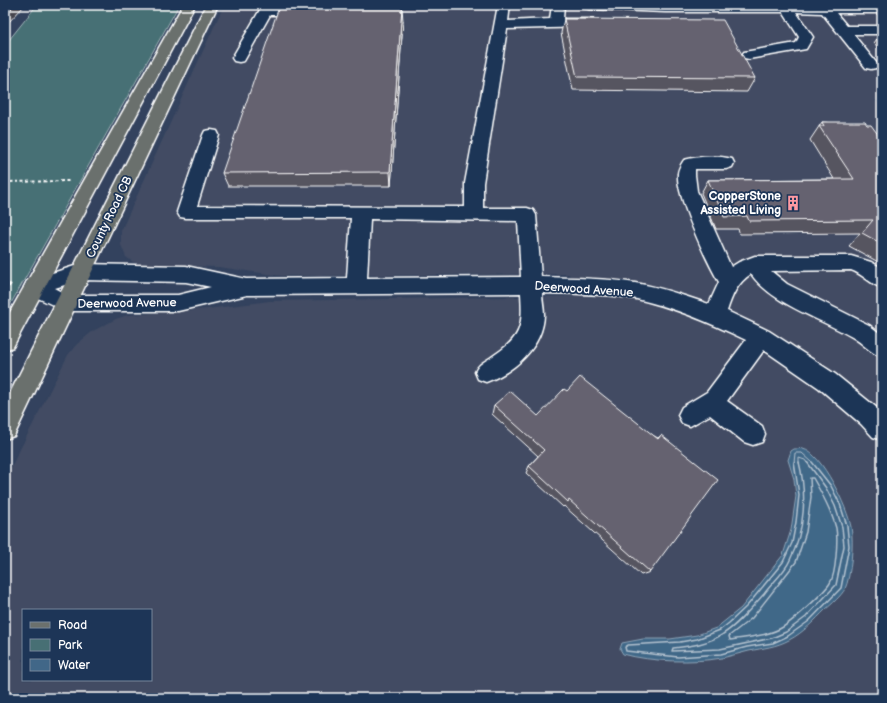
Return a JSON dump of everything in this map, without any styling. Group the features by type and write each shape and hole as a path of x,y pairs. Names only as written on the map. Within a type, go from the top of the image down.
{"main road":[{"path":"5,341 189,5"},
{"name":"County Road CB","path":"5,428 212,5"}],"street":[{"path":"474,214 474,183 504,5"},
{"path":"556,23 558,5"},
{"path":"589,5 692,8 785,7 882,9"},
{"path":"749,55 801,46 806,37 785,7"},
{"path":"239,58 266,11 345,8 360,11"},
{"path":"692,8 698,23"},
{"path":"826,9 871,65"},
{"path":"501,25 608,23"},
{"path":"842,30 882,30"},
{"path":"212,135 186,212 361,212 527,215 533,315 531,328 526,340 501,365 486,372"},
{"path":"726,163 690,164 687,168 686,175 688,191 718,263 729,282"},
{"path":"357,286 361,212"},
{"path":"715,315 729,282 740,270 755,264 850,263 862,265 873,271 882,280"},
{"path":"755,264 766,278 780,290 861,331 882,348"},
{"name":"Deerwood Avenue","path":"34,287 81,272 186,274 247,287"},
{"name":"Deerwood Avenue","path":"34,287 66,303 178,303 247,287 530,285 604,287 636,291 679,302 715,315 761,337 827,381 869,416 882,429"},
{"path":"690,416 715,399 761,337"},
{"path":"710,402 753,434"}],"path":[{"path":"5,182 70,181"}],"shaded area":[{"path":"224,5 882,5 882,100 875,100 882,109 882,698 5,698 5,479 68,355 76,345 93,331 116,319 128,315 207,309 270,301 575,296 569,274 282,276 219,267 144,265 133,262 126,257 121,245 121,231"}],"green space":[{"path":"37,5 179,5 5,314 5,45"}],"water":[{"path":"794,449 803,449 818,460 840,495 849,519 852,541 849,576 845,589 836,600 799,634 774,646 722,658 699,661 646,659 623,654 620,649 622,643 643,639 670,639 697,635 716,628 741,608 783,555 791,530 796,496 794,479 788,460 791,451"}],"building":[{"path":"5,5 15,5 5,15"},
{"path":"279,7 402,7 390,172 222,173"},
{"path":"564,19 723,20 755,78 577,77"},
{"name":"CopperStone Assisted Living","path":"822,122 865,122 867,125 871,125 882,140 882,244 862,233 873,220 749,221 747,216 724,217 708,180 854,179 819,126 824,126"},
{"path":"580,377 658,439 661,435 718,480 650,572 569,500 568,502 529,466 544,450 494,405 510,391 538,416 564,389 567,391"}],"place":[{"name":"CopperStone Assisted Living","path":"793,203"}]}
